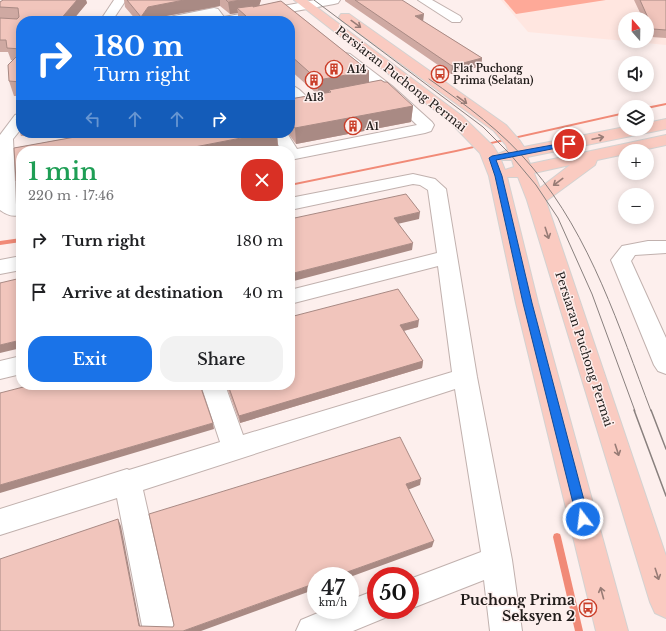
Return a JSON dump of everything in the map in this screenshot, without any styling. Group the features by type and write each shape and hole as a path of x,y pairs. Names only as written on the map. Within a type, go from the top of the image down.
{"main road":[{"name":"Persiaran Puchong Permai","path":"327,1 500,128 519,156 536,200 666,602"},
{"name":"Persiaran Puchong Permai","path":"303,2 410,85 456,118 492,161"},
{"path":"654,127 666,124"},
{"path":"500,128 536,138 569,144"},
{"path":"612,631 527,303 492,161 618,134"},
{"path":"519,156 603,154 666,140"},
{"path":"536,200 582,165 603,154"}],"street":[{"path":"109,16 120,0"},
{"path":"424,0 456,19"},
{"path":"247,16 283,9 303,2 327,1"},
{"path":"283,9 292,16"},
{"path":"194,16 214,12 217,16"},
{"path":"295,154 425,128 426,125 387,89 332,47"},
{"path":"365,93 410,85"},
{"path":"295,94 305,104"},
{"path":"295,106 320,101"},
{"path":"9,206 13,158 5,139 16,125"},
{"path":"295,203 413,179 421,179 432,183 436,189 465,377 497,560 506,631"},
{"path":"664,354 621,260 629,250 648,247 666,247"},
{"path":"295,296 447,257"},
{"path":"0,268 16,264"},
{"path":"0,370 16,366"},
{"path":"0,522 465,377"},
{"path":"215,390 235,449"},
{"path":"127,482 159,631"},
{"path":"419,590 497,560"},
{"path":"312,631 367,610"}],"shaded area":[{"path":"501,0 666,0 666,45 654,44 654,12 618,12 618,40 528,32"},
{"path":"504,0 606,0 516,14"}],"building":[{"path":"3,0 77,0 63,16 19,16 18,8 0,7 0,2"},
{"path":"127,0 184,0 148,7 140,16"},
{"path":"226,0 241,0 228,2"},
{"path":"355,0 402,0 424,14 415,16 482,58 452,66"},
{"path":"640,0 666,0 666,30 654,29 654,12 645,12"},
{"path":"281,1 369,71 318,80 295,59 295,16 246,16 237,8 253,7"},
{"path":"0,18 16,19 16,49 7,48 6,40 0,40"},
{"path":"16,57 16,82 9,81 8,65"},
{"path":"381,80 387,82 413,106 295,128 295,98 331,92 329,90"},
{"path":"69,138 241,138 200,146 25,146"},
{"path":"14,148 16,148 16,181"},
{"path":"406,194 420,212 394,218 413,243 295,273 295,218"},
{"path":"16,279 16,341 0,345 0,283"},
{"path":"398,289 419,320 400,325 423,361 239,416 230,390 295,390 295,316"},
{"path":"16,389 202,390 213,423 0,485 0,393"},
{"path":"400,437 421,479 406,484 434,541 359,568 307,567 307,586 183,631 0,631 0,559 118,519 139,626 173,627 174,625 149,514"}],"waterway":[{"path":"654,107 666,104"},
{"path":"295,184 456,151 618,115"},
{"path":"0,243 16,241"},
{"path":"557,537 579,631"}],"tram line":[{"path":"314,0 483,127 510,154 536,185 558,218 592,294 635,411"},
{"path":"429,79 470,109 509,142 521,154 553,194 571,223 602,284 651,411"},
{"path":"634,410 666,496"},
{"path":"651,410 666,449"}],"place":[{"name":"A14","path":"334,69"},
{"name":"Flat Puchong Prima (Selatan)","path":"440,74"},
{"name":"A13","path":"314,80"},
{"name":"A1","path":"353,126"},
{"name":"Puchong Prima Seksyen 2","path":"588,608"}],"route":[{"path":"569,144 492,158 498,176 527,303 558,428 583,519"}]}
